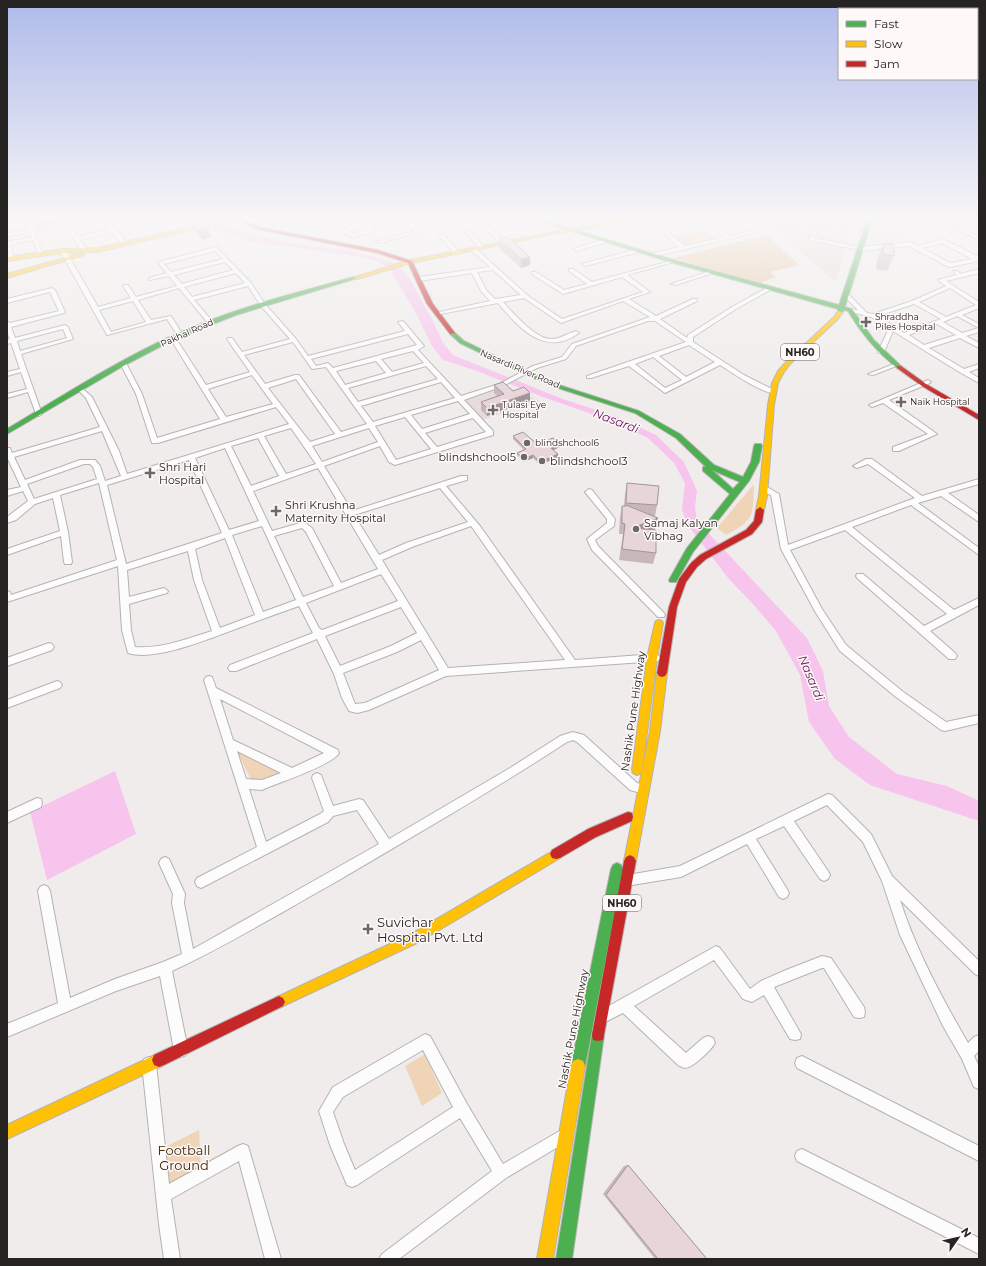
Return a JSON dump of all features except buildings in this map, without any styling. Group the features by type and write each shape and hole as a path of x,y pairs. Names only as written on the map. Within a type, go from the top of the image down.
{"main road":[{"name":"Pakhal Road","path":"7,432 123,363 177,336 210,322 352,279"},
{"name":"Nasardi River Road","path":"419,279 430,304 448,329 462,342 521,374 629,408 645,415 668,430"},
{"path":"738,279 842,308 854,319 868,338 882,353 896,364 979,418"},
{"name":"NH60","path":"842,308 839,296 846,279"},
{"name":"NH60","path":"761,409 769,390 774,368 784,355 822,322 842,308 850,279"},
{"path":"882,353 890,357 926,383"},
{"name":"NH60","path":"764,493 771,405 769,390"},
{"path":"963,407 979,415"},
{"path":"668,430 678,436 711,467 746,481"},
{"path":"668,430 679,444 735,495"},
{"name":"Nashik Pune Highway","path":"564,1259 602,1018 626,880 652,658 661,615 674,577 687,555 746,481 756,462 758,436"},
{"name":"Nashik Pune Highway","path":"637,790 655,731 664,659 673,607 682,582 694,565 703,557 749,532 758,522 764,493"},
{"path":"7,1132 414,938 592,833 628,817"},
{"name":"Nashik Pune Highway","path":"545,1259 565,1134 587,1014 620,856"}],"street":[{"path":"80,279 109,334 169,317 177,336 204,388 224,420"},
{"path":"175,279 210,322"},
{"path":"96,309 207,279"},
{"path":"244,279 263,305 294,340 314,368 328,365 371,425 395,463 491,433 459,400 414,349"},
{"path":"478,279 484,291 493,301 499,301 515,320 540,338 551,342 568,327 624,299 647,292 629,279"},
{"path":"506,279 525,296 586,340"},
{"path":"543,279 563,292 608,279"},
{"path":"584,279 591,284"},
{"path":"674,284 690,279"},
{"path":"945,279 941,280 979,305"},
{"path":"190,299 249,284"},
{"path":"126,286 149,322"},
{"path":"873,316 914,302 950,286"},
{"path":"690,343 690,336 734,308 770,288"},
{"path":"7,301 52,290 62,312 7,325 10,341 18,353 39,414"},
{"path":"846,294 864,313"},
{"path":"437,314 525,296"},
{"path":"624,299 720,362 769,390"},
{"path":"308,445 407,414 459,400 501,385 546,363 564,358 574,345 647,319 655,318 695,300"},
{"path":"914,302 946,318"},
{"path":"904,335 979,305"},
{"path":"842,308 873,316 979,381"},
{"path":"957,314 979,326"},
{"path":"332,370 378,359 421,346 402,322"},
{"path":"938,322 979,346"},
{"path":"10,341 65,327 70,338 18,353"},
{"path":"882,353 892,327"},
{"path":"924,347 979,330"},
{"path":"307,358 409,332"},
{"path":"230,339 276,405 308,445 444,672"},
{"path":"240,354 294,340"},
{"path":"589,377 690,343"},
{"path":"654,355 686,380"},
{"path":"378,359 390,374"},
{"path":"631,364 665,391 720,362"},
{"path":"123,363 139,394 154,441 276,405"},
{"path":"344,387 428,364"},
{"path":"871,374 896,364"},
{"path":"963,372 979,366"},
{"path":"7,374 23,370"},
{"path":"204,388 253,373"},
{"path":"263,386 297,376 339,435"},
{"path":"357,405 442,380"},
{"path":"872,405 926,383"},
{"path":"80,389 89,397 125,477"},
{"path":"7,396 30,390"},
{"path":"884,400 933,434 896,449"},
{"path":"407,414 436,451"},
{"path":"421,432 475,415"},
{"path":"7,520 13,518 32,502 56,494 125,477 293,425"},
{"path":"32,502 8,453 104,428"},
{"path":"260,435 284,478"},
{"path":"248,490 382,443"},
{"path":"227,445 301,602 316,630 320,634 324,647 337,671 346,699 352,708 357,709 366,707 444,672 652,658 664,659"},
{"path":"191,456 227,534 260,617"},
{"path":"857,466 869,461 979,552"},
{"path":"7,493 83,462 92,462 96,466 102,482 122,565 129,644 131,650 149,650 171,646 217,633 383,570"},
{"path":"350,514 464,478"},
{"path":"785,549 917,501 977,484"},
{"path":"442,486 473,523 572,663"},
{"path":"589,492 611,519 611,524 606,529 591,539 595,548 661,615"},
{"path":"764,493 774,494 785,549 819,611 843,648 899,694 945,727 979,719"},
{"path":"942,493 979,519"},
{"path":"56,494 64,532 68,562"},
{"path":"7,594 8,599 122,565 191,547 264,522"},
{"path":"377,559 409,545 473,523"},
{"path":"270,534 304,525 309,530 339,587"},
{"path":"846,526 954,615"},
{"path":"7,552 64,532"},
{"path":"191,547 198,580 217,633"},
{"path":"860,576 952,656"},
{"path":"125,602 164,591"},
{"path":"234,668 403,602"},
{"path":"924,631 977,605"},
{"path":"337,671 394,649 422,635"},
{"path":"7,662 49,647"},
{"path":"209,680 263,849"},
{"path":"7,704 56,685"},
{"path":"212,690 334,753 316,763 262,785 243,784"},
{"path":"7,1031 115,985 165,968 208,948 387,846 514,771 564,739 573,736 587,743 602,759 637,790"},
{"path":"230,743 292,773"},
{"path":"317,778 330,812"},
{"path":"626,880 681,871 828,799 867,838 887,879 904,931 948,1021 967,1054 979,1082"},
{"path":"7,818 37,803"},
{"path":"201,882 324,818 330,812 359,804 387,846"},
{"path":"786,819 824,875"},
{"path":"749,837 783,893"},
{"path":"165,863 179,894 178,903 189,957"},
{"path":"887,879 979,970"},
{"path":"44,891 64,1006"},
{"path":"602,1018 716,952 747,995 753,996 765,985 825,962 829,964 859,1012"},
{"path":"165,968 181,1050"},
{"path":"765,985 795,1034"},
{"path":"624,1005 684,1061 687,1062 708,1043"},
{"path":"462,1109 352,1180 337,1145 326,1111 338,1092 425,1041 462,1109 501,1173"},
{"path":"967,1054 979,1042"},
{"path":"802,1063 979,1154"},
{"path":"149,1064 166,1224 172,1259"},
{"path":"388,1259 501,1173 565,1134"},
{"path":"164,1195 243,1151 273,1259"},
{"path":"802,1156 979,1246"}],"shaded area":[{"path":"746,279 770,279 760,283"},
{"name":"Tulasi Eye Hospital","path":"506,386 540,401 483,420 465,401"}],"green space":[{"path":"754,484 753,503 750,516 742,525 726,535 717,528"},
{"path":"236,749 286,774 257,784 251,780"},
{"path":"425,1054 442,1093 422,1106 405,1066"},
{"name":"Football Ground","path":"199,1130 201,1168 169,1187 165,1147"}],"water":[{"name":"Nasardi","path":"396,279 410,279 434,323 443,343 453,355 560,398 620,418 656,435 684,462 697,491 695,507 697,521 807,638 823,671 829,706 849,737 897,774 947,786 979,801 979,821 870,785 835,759 809,722 800,675 776,631 728,578 687,524 682,509 685,483 674,463 648,438 615,422 443,360 432,346 417,315"},
{"path":"115,771 136,834 47,880 30,812"}],"traffic: fast":[{"path":"7,432 123,363 195,328 214,320 274,301 351,279"},
{"path":"738,279 850,310 860,326 884,355 899,367"},
{"path":"840,312 851,279"},
{"path":"452,333 462,342 524,372 557,386 637,412 678,436 711,467 745,481"},
{"path":"673,580 690,550 748,476 755,462 758,446"},
{"path":"706,469 735,495"},
{"path":"578,1066 617,869"},
{"path":"564,1259 598,1035"}],"traffic: slow":[{"path":"760,510 763,496 771,405 775,383 781,371 789,362 836,318 840,312"},
{"path":"637,770 652,658 659,623"},
{"path":"630,861 655,731 662,673"},
{"path":"279,1002 415,938 556,854"},
{"path":"7,1132 159,1060"},
{"path":"545,1259 578,1066"}],"traffic: jam":[{"path":"418,279 430,304 452,333"},
{"path":"899,367 924,385 979,418"},
{"path":"662,673 673,607 682,581 694,565 703,557 749,532 758,522 760,510"},
{"path":"556,854 592,833 628,817"},
{"path":"598,1035 630,861"},
{"path":"159,1060 279,1002"}],"place":[{"name":"Shraddha Piles Hospital","path":"866,322"},
{"name":"Naik Hospital","path":"901,402"},
{"name":"Tulasi Eye Hospital","path":"493,410"},
{"name":"blindshchool6","path":"527,443"},
{"name":"blindshchool5","path":"524,457"},
{"name":"blindshchool3","path":"542,461"},
{"name":"Shri Hari Hospital","path":"150,473"},
{"name":"Shri Krushna Maternity Hospital","path":"276,511"},
{"name":"Samaj Kalyan Vibhag","path":"636,529"},
{"name":"Suvichar Hospital Pvt. Ltd","path":"368,929"}]}
